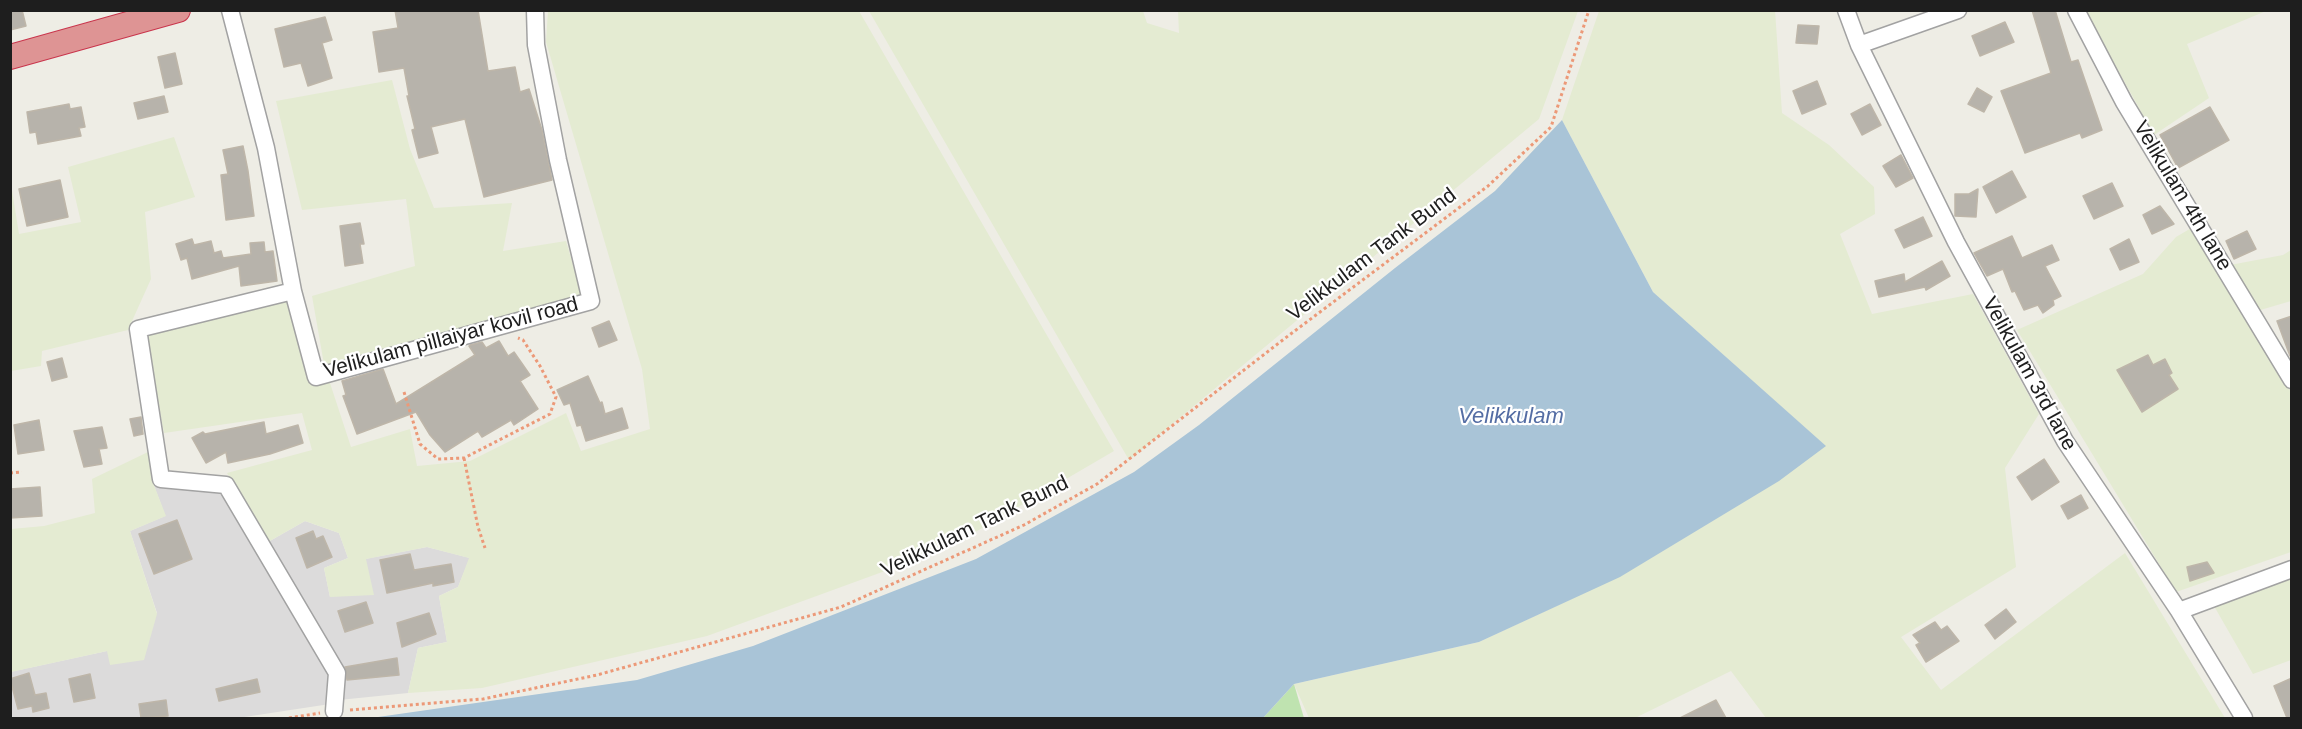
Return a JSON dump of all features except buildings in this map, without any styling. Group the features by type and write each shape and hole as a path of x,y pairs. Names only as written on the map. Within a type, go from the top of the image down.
{"highway":[{"path":"10,57 178,10"}],"street":[{"name":"Velikulam pillaiyar kovil road","path":"230,10 266,148 293,291 316,376 591,301 556,148 536,45 535,10"},
{"name":"Velikulam 3rd lane","path":"1846,10 1859,45 1956,242 2065,441 2179,611 2244,718"},
{"path":"1859,45 1958,10"},
{"name":"Velikulam 4th lane","path":"2076,10 2124,102 2292,380"},
{"path":"293,291 138,329 161,479 226,485 337,673 334,711"},
{"path":"2179,611 2292,569"}],"path":[{"name":"Velikkulam Tank Bund","path":"289,718 334,711 483,699 597,675 840,607 1024,525 1097,484 1284,339 1488,186 1551,127 1589,10"},
{"path":"404,392 420,444 438,459 464,458 512,435 550,414 556,397 523,340 513,336"},
{"path":"464,458 478,527 485,548"},
{"path":"10,473 22,472"}],"shaded area":[{"path":"152,480 224,490 332,672 330,704 238,718 11,718 10,672 107,651 157,613 130,531 165,516"},
{"path":"305,521 339,533 348,558 324,568 330,597 365,559 427,547 470,558 458,587 439,596 447,642 418,648 408,693 339,700 341,673 268,542"}],"green space":[{"path":"1775,10 1782,113 1829,145 1874,187 1875,214 1840,234 1872,314 1973,294 2039,414 2005,468 2016,567 1901,637 1941,690 2125,553 2225,718 1766,718 1731,671 1635,718 1309,718 1294,684 1479,642 1620,576 1825,446 1653,292 1562,120 1599,11"},
{"path":"548,11 859,11 1114,451 948,548 707,636 482,688 408,693 418,648 447,642 439,596 458,587 469,558 427,547 366,559 374,595 330,597 324,568 348,558 339,533 305,521 268,542 227,473 312,450 302,413 164,433 145,332 288,299 311,382 329,380 351,447 410,429 417,466 470,461 566,413 581,451 650,429 642,369 546,42"},
{"path":"869,11 1143,11 1147,23 1179,33 1178,11 1578,11 1539,119 1129,460"},
{"path":"2085,11 2266,11 2187,44 2209,98 2154,135"},
{"path":"392,80 410,149 434,208 512,203 503,251 566,241 582,296 325,370 312,296 415,266 406,199 302,210 276,101"},
{"path":"174,137 195,197 145,212 151,279 128,330 42,351 41,366 11,371 11,184 19,234 81,222 68,167"},
{"path":"2193,227 2291,392 2291,552 2176,592 2017,330 2143,274 2176,237"},
{"path":"2291,250 2291,301 2257,311 2230,265 2283,255"},
{"path":"148,452 152,480 166,516 130,531 157,614 144,660 110,665 107,651 11,672 11,529 44,526 95,513 92,479"},
{"path":"2291,578 2291,660 2253,674 2214,606"},
{"path":"1294,684 1304,718 1263,718"}],"water":[{"name":"Velikkulam","path":"1562,120 1653,292 1826,446 1779,481 1620,577 1479,642 1294,684 1263,718 371,718 637,680 753,646 976,559 1134,472 1199,425 1495,191"}]}
